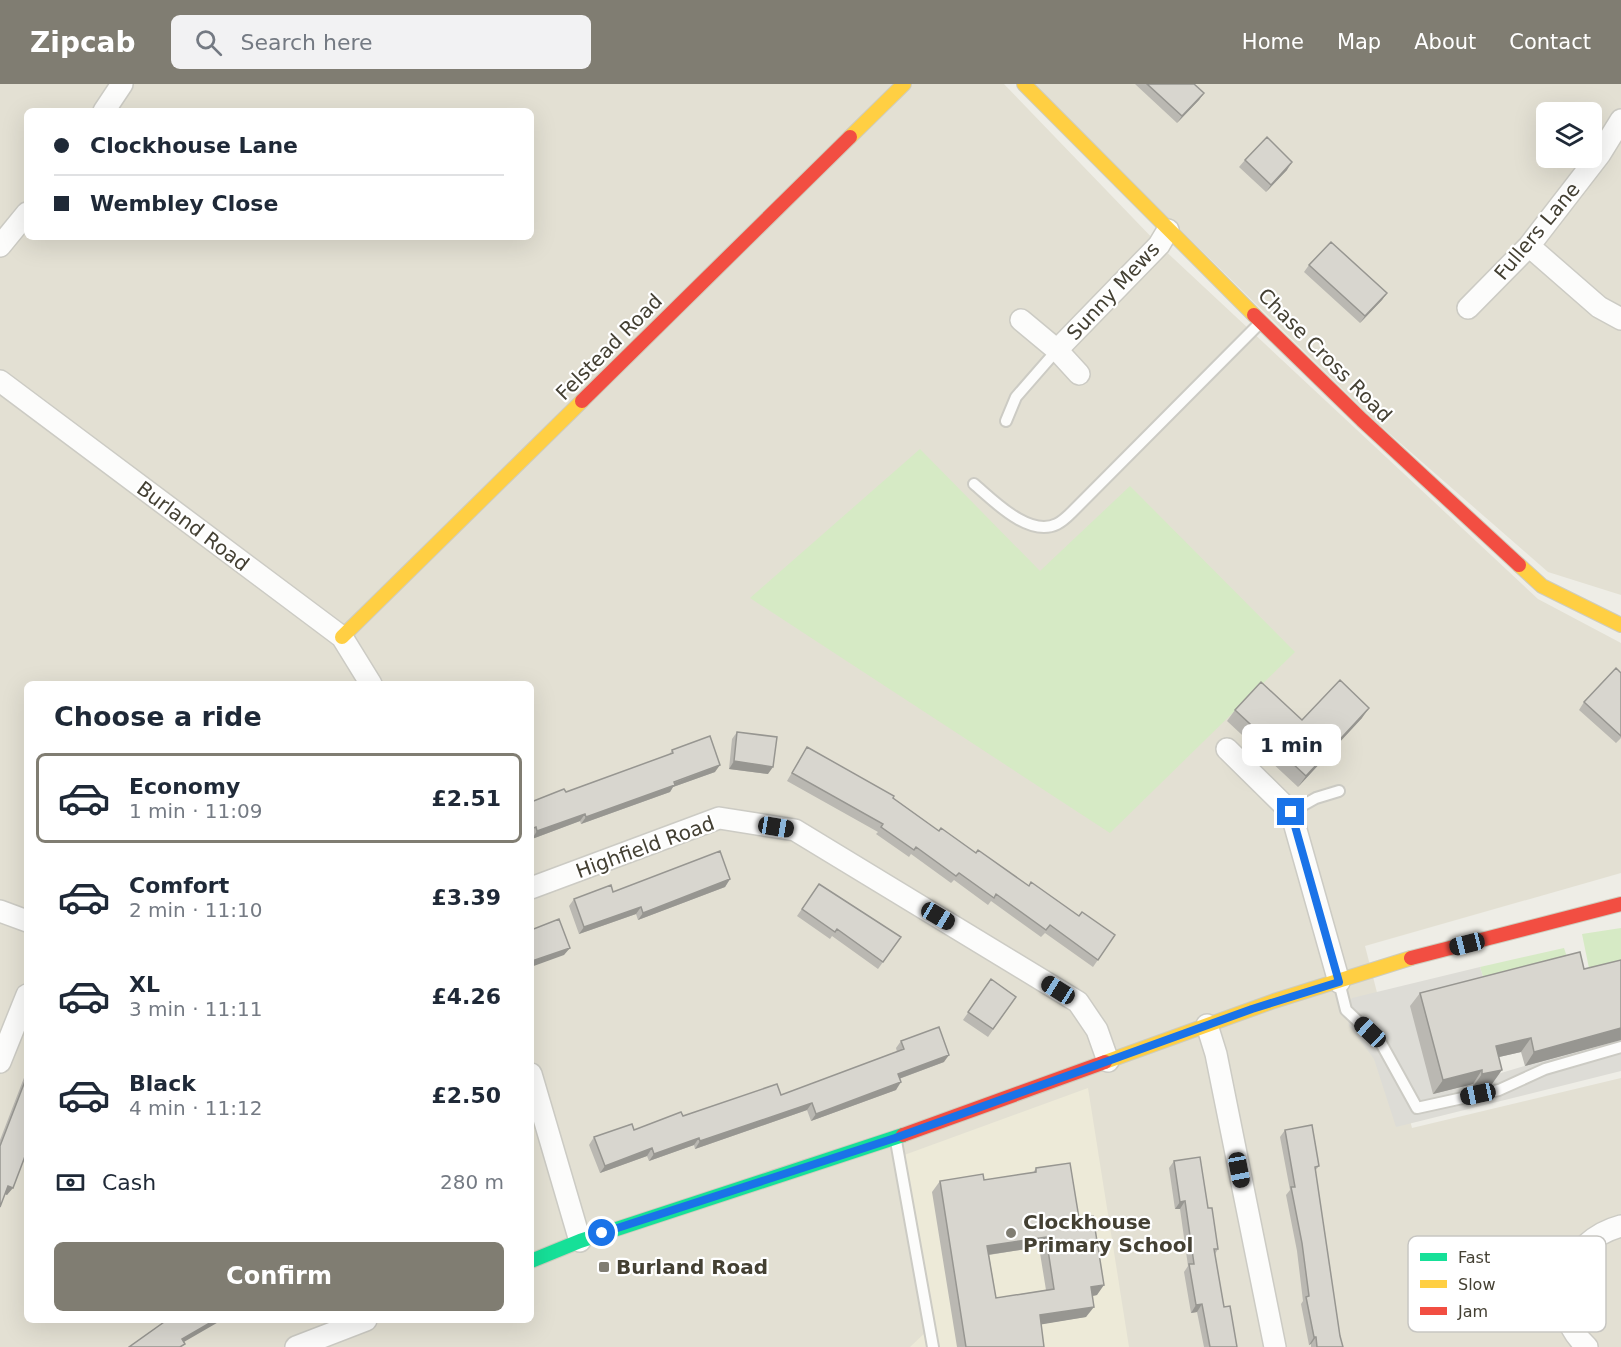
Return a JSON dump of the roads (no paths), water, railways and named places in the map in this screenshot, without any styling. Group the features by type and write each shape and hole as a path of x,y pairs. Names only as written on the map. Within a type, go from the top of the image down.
{"street":[{"path":"106,108 122,84"},
{"name":"Felstead Road","path":"342,637 904,84"},
{"name":"Chase Cross Road","path":"1024,84 1046,93 1168,231 1262,320 1362,420 1542,586 1621,625"},
{"name":"Fullers Lane","path":"1468,308 1529,246 1600,154 1621,120"},
{"path":"0,246 24,217"},
{"name":"Sunny Mews","path":"1057,350 1159,245 1168,231"},
{"path":"1529,246 1599,307 1621,319"},
{"name":"Sunny Mews","path":"1021,320 1057,350 1079,374"},
{"name":"Burland Road","path":"0,381 342,637 369,681"},
{"path":"1227,749 1291,812 1339,982"},
{"name":"Highfield Road","path":"534,887 719,818 795,830 1078,1002 1096,1030 1108,1061"},
{"path":"534,1260 580,1241 895,1138 1207,1025 1401,961 1621,904"},
{"path":"0,911 24,920"},
{"path":"0,1062 24,1002"},
{"path":"1207,1025 1216,1054 1275,1347"},
{"path":"534,1084 580,1241"},
{"path":"1602,1236 1621,1226"},
{"path":"296,1347 358,1323"},
{"path":"1573,1332 1587,1347"}],"lane":[{"path":"974,484 1019,520 1040,526 1056,525 1072,512 1262,320"},
{"path":"1006,420 1016,397 1057,350"},
{"path":"1291,812 1316,798 1339,791"},
{"path":"1441,934 1445,950"},
{"path":"1339,982 1346,1010 1381,1043 1417,1108 1499,1090 1545,1069 1621,1047"},
{"path":"895,1138 933,1347"}],"place":[{"name":"Clockhouse Primary School","path":"1011,1233"},
{"name":"Burland Road","path":"604,1267"}]}
